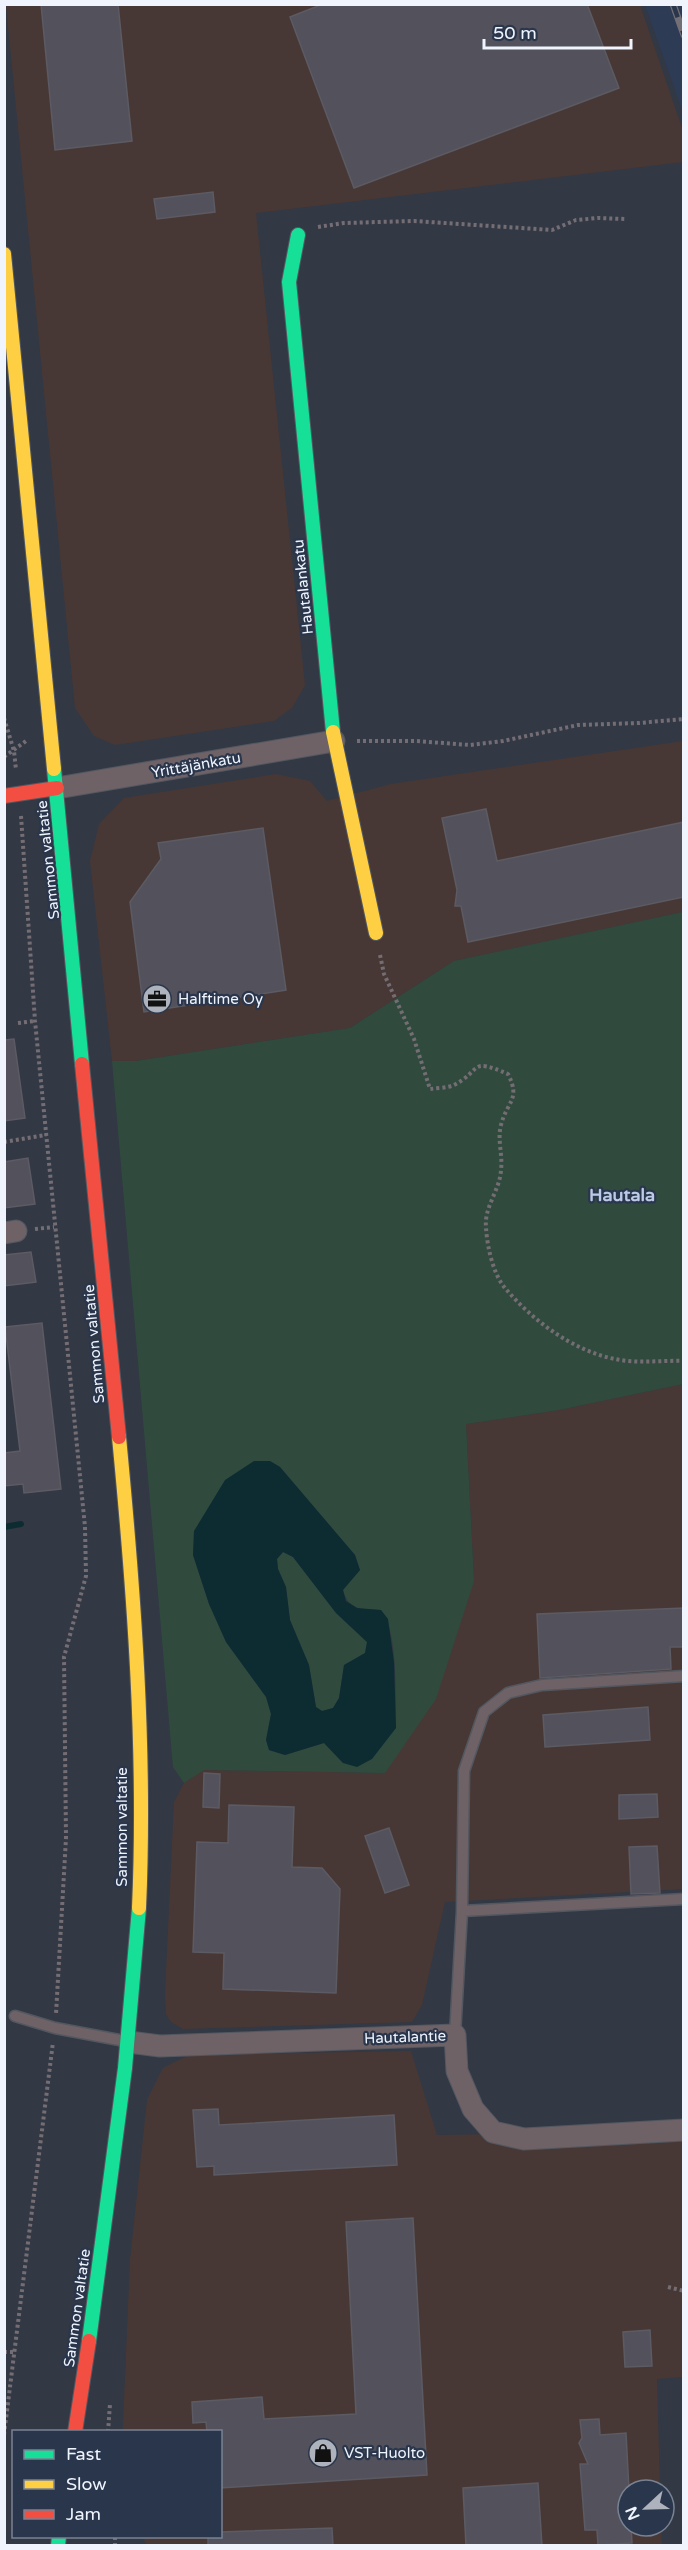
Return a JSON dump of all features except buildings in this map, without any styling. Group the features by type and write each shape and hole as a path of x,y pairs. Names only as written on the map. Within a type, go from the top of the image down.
{"main road":[{"name":"Hautalankatu","path":"298,235 289,282 334,741 376,933"},
{"name":"Sammon valtatie","path":"4,254 57,788 133,1600 141,1825 137,1932 129,2042 96,2298 75,2430"},
{"path":"4,796 57,788"}],"street":[{"name":"Yrittäjänkatu","path":"57,788 334,741"},
{"name":"Hautalantie","path":"129,2042 160,2046 455,2035 457,2071 473,2109 493,2132 524,2139 684,2130"}],"lane":[{"path":"455,2035 462,1911 464,1771 484,1712 508,1693 542,1685 684,1676"},
{"path":"462,1911 684,1899"},
{"path":"15,2016 55,2028 129,2042"}],"path":[{"path":"298,235 326,224 344,223 414,221 552,230 576,220 625,219"},
{"path":"4,718 15,751 35,1021 84,1516 86,1576 64,1657 66,1838 61,1951 55,2028 4,2435"},
{"path":"334,741 416,741 470,745 503,741 578,725 639,723 684,718"},
{"path":"4,757 15,751"},
{"path":"376,933 384,974 414,1039 430,1089 453,1085 476,1066 489,1066 508,1074 515,1088 512,1101 501,1124 502,1172 488,1209 485,1226 491,1254 504,1288 527,1312 547,1328 603,1357 616,1360 684,1361"},
{"path":"18,1023 35,1021"},
{"path":"4,1142 46,1135"},
{"path":"668,2287 684,2291"},
{"path":"4,2352 14,2352"},
{"path":"108,2430 110,2404"}],"shaded area":[{"path":"6,5 640,5 683,131 683,162 256,213 305,685 292,708 274,721 115,745 94,736 75,708"},
{"path":"645,5 683,5 683,113"},
{"path":"683,741 683,912 454,961 350,1028 136,1061 112,1061 90,861 99,824 124,798 276,774 310,781 327,801 391,784"},
{"path":"683,912 683,1384 559,1410 466,1424 474,1581 436,1699 385,1773 204,1770 184,1783 173,1767 112,1061 136,1061 350,1028 454,961","holes":["270,1461 280,1467 355,1555 360,1570 343,1590 349,1602 357,1608 381,1610 391,1634 395,1666 396,1728 343,1763 324,1743 285,1755 269,1750 266,1740 271,1714 266,1697 226,1642 209,1604 193,1555 194,1531"]},
{"path":"683,1384 683,1889 445,1902 422,2005 412,2022 183,2029 171,2022 166,2014 165,1993 174,1802 184,1783 203,1770 385,1773 474,1581 466,1424 559,1410"},
{"path":"254,1461 270,1461 280,1467 355,1555 360,1570 343,1590 346,1601 357,1608 381,1610 388,1619 394,1662 396,1728 372,1759 357,1767 343,1763 324,1743 285,1755 269,1750 266,1740 271,1714 266,1697 226,1642 209,1604 193,1555 194,1531 225,1480","holes":["283,1552 293,1557 336,1613 367,1642 365,1653 344,1665 339,1698 333,1708 322,1711 316,1707 309,1665 290,1620 286,1587 278,1569 277,1559"]},
{"path":"283,1552 293,1557 336,1613 367,1642 365,1653 344,1665 339,1698 333,1708 322,1711 316,1707 309,1665 290,1620 286,1587 278,1569 277,1559"},
{"path":"411,2051 437,2135 683,2132 683,2377 657,2379 660,2478 616,2478 616,2538 662,2538 662,2545 147,2545 143,2538 222,2538 222,2430 123,2430 130,2260 147,2100 163,2068 189,2055"}],"waterway":[{"path":"4,1527 21,1524"}],"railway":[{"path":"673,4 684,35"}],"traffic: fast":[{"path":"298,235 289,282 333,732"},
{"path":"54,769 82,1064"},
{"path":"89,2341 125,2068 139,1908"},
{"path":"58,2546 59,2538"}],"traffic: slow":[{"path":"4,254 54,769"},
{"path":"333,732 376,933"},
{"path":"119,1437 140,1731 139,1908"}],"traffic: jam":[{"path":"4,796 57,788"},
{"path":"82,1064 119,1437"},
{"path":"75,2430 89,2341"}],"place":[{"name":"Halftime Oy","path":"157,999"},
{"name":"VST-Huolto","path":"323,2453"}],"district":[{"name":"Hautala","path":"622,1195"}]}
